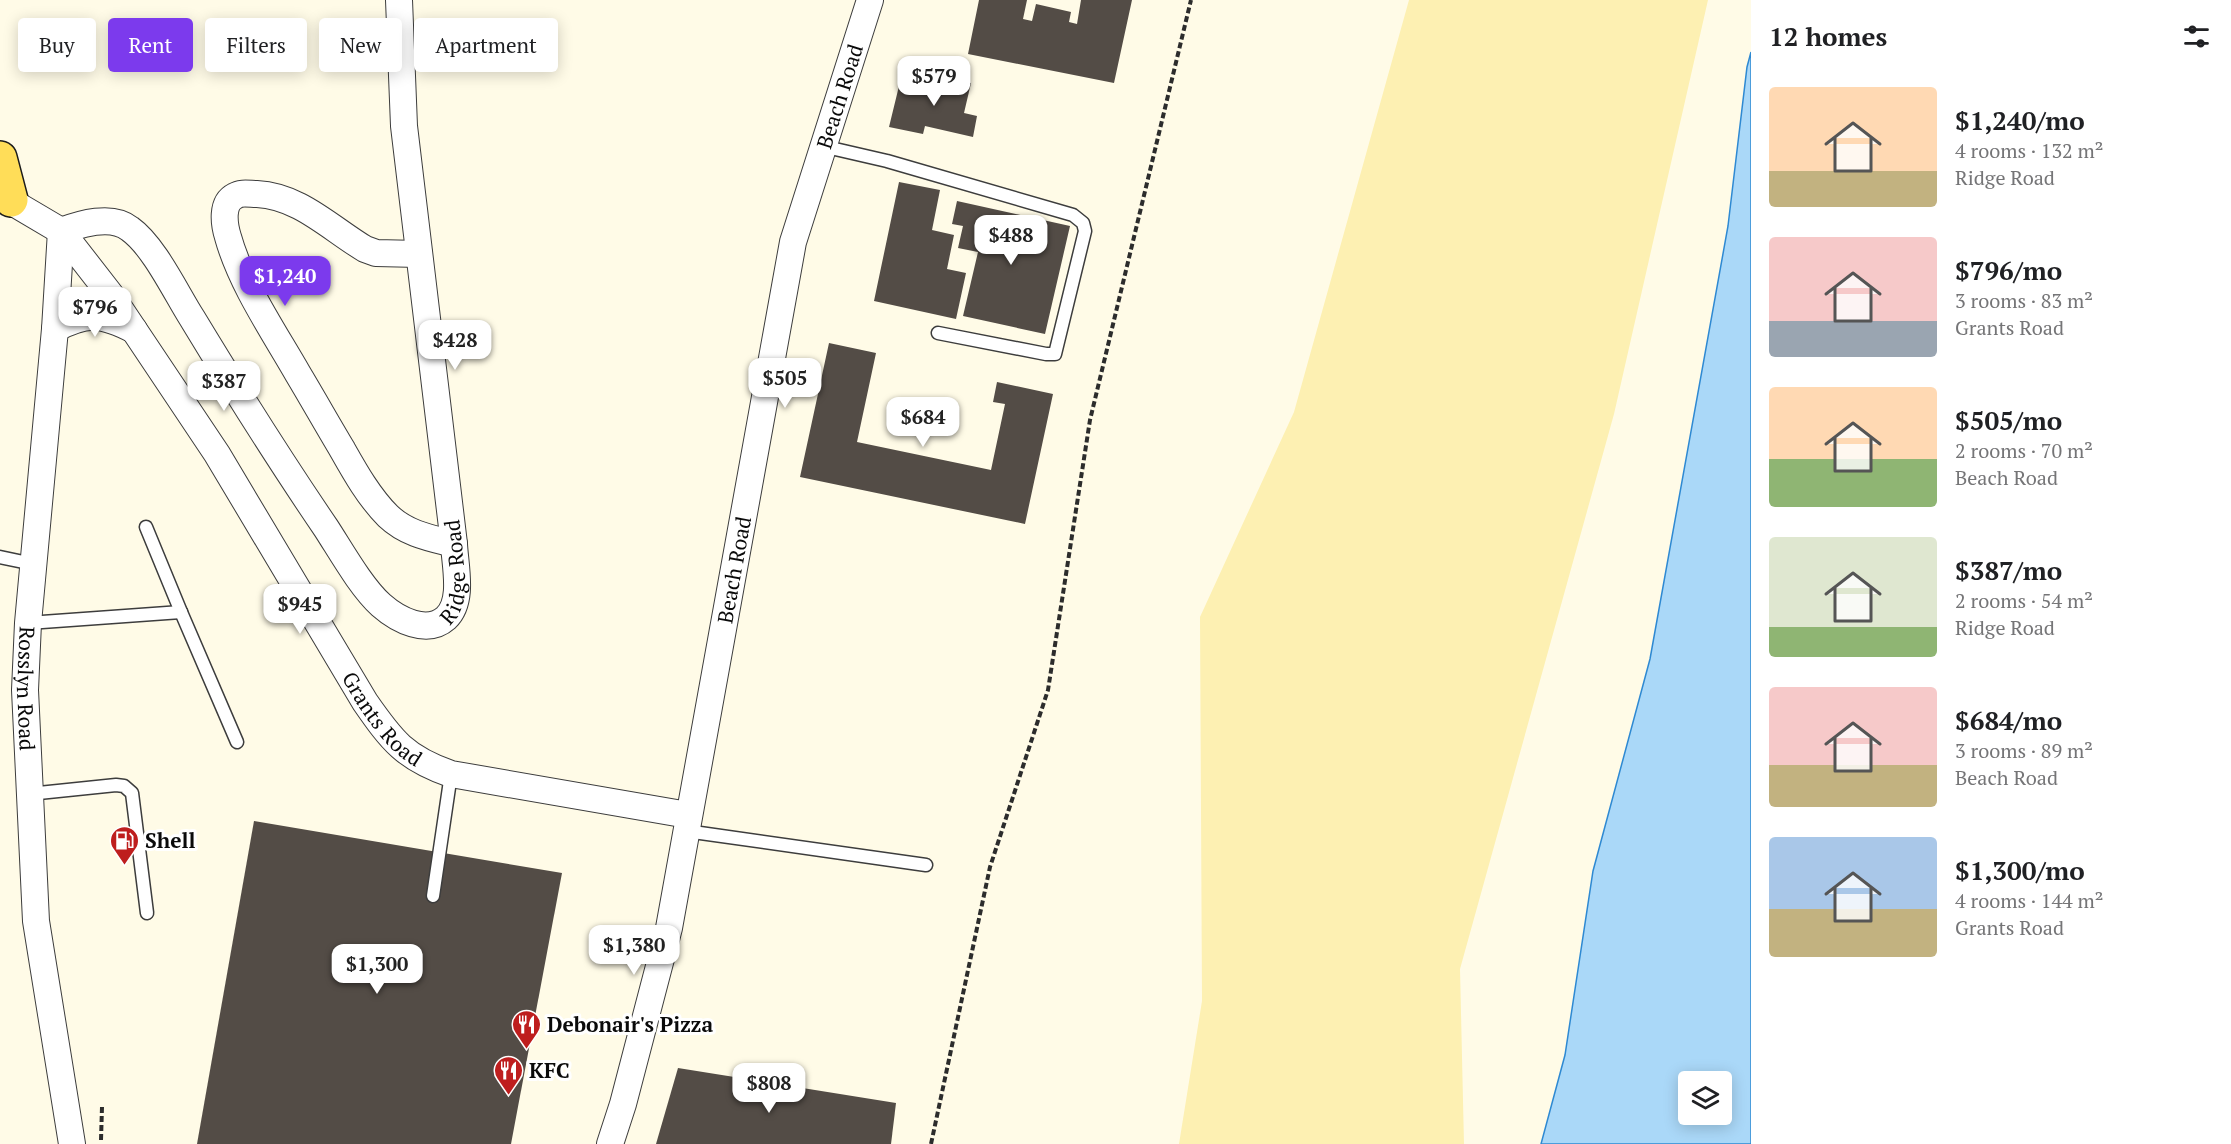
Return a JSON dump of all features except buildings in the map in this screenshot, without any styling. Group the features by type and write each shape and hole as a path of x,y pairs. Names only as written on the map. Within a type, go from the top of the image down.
{"main road":[{"path":"0,158 5,198"}],"street":[{"name":"Ridge Road","path":"61,231 82,224 108,222 129,227 139,237 166,275 268,444 380,604 391,613 411,623 435,625 443,621 452,613 457,596 454,544 404,126 399,0"},
{"name":"Beach Road","path":"610,1144 626,1094 669,928 793,242 870,0"},
{"path":"419,254 376,253 365,249 282,197 237,194 229,199 225,208 228,236 236,259 255,298 364,487 388,516 406,529 454,544"},
{"path":"5,198 61,231"},
{"name":"Grants Road","path":"61,231 110,294 217,454 365,702 384,730 405,752 432,767 451,774 687,823"},
{"name":"Rosslyn Road","path":"61,231 55,328 28,623 25,690 36,921 72,1144"},
{"path":"55,328 69,321 91,316 113,320 134,330"}],"lane":[{"path":"822,146 887,161 1073,214 1083,223 1085,231 1055,354 938,333"},
{"path":"146,527 237,742"},
{"path":"0,557 33,564"},
{"path":"28,623 181,612"},
{"path":"434,896 451,774"},
{"path":"29,794 116,785 124,786 132,793 147,913"},
{"path":"687,823 926,865"}],"path":[{"path":"931,1144 990,867 1048,690 1090,420 1191,0"},
{"path":"101,1144 102,1107"}],"sand":[{"path":"1409,0 1708,0 1614,414 1460,969 1464,1144 1179,1144 1202,1001 1200,617 1294,412"}],"water":[{"path":"1751,52 1751,1144 1541,1144 1565,1055 1593,871 1650,659 1728,226 1747,67"}],"place":[{"name":"Shell","path":"124,866"},
{"name":"Debonair's Pizza","path":"526,1050"},
{"name":"KFC","path":"508,1096"}]}
